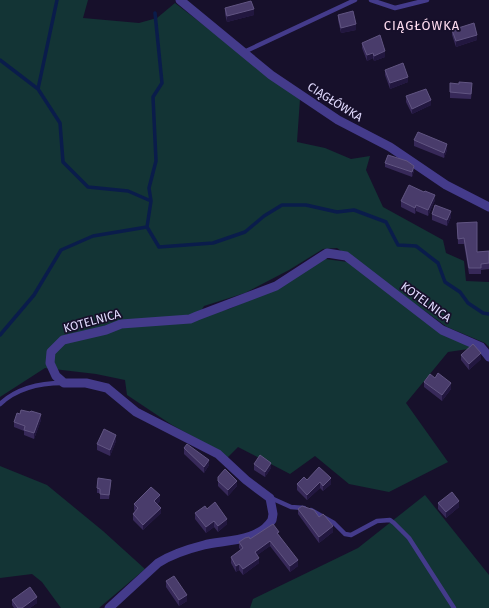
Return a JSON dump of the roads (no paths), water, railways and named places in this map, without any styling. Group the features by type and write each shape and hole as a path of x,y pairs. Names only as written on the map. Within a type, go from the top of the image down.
{"street":[{"name":"CIĄGŁÓWKA","path":"180,0 271,75 338,120 390,147 446,185 489,207"},
{"name":"KOTELNICA","path":"64,383 56,376 50,363 51,352 63,340 106,330 121,324 190,319 243,300 276,286 327,253 346,256 442,330 481,347 489,357"},
{"path":"64,383 86,383 107,388 136,412 218,454 246,480 270,498 273,514 272,520 262,530 242,538 204,545 167,557 158,563 109,608"}],"lane":[{"path":"244,52 354,0"},
{"path":"371,0 395,8 427,0"},
{"path":"0,404 9,396 27,388 48,383 64,383"},
{"path":"270,498 291,507 306,508 322,515 334,523 345,534 355,534 377,521 390,520 409,538 454,608"}],"waterway":[{"path":"38,89 57,0"},
{"path":"151,201 149,188 156,161 153,97 162,83 155,13"},
{"path":"0,60 38,89 60,123 63,162 88,187 128,191 151,201 147,227 159,247 213,243 245,232 264,216 282,205 306,205 337,212 354,210 386,222 398,245 416,246 438,263 445,282 460,292 468,303 483,313 489,314"},
{"path":"0,335 34,295 61,250 93,236 147,227"}],"district":[{"name":"CIĄGŁÓWKA","path":"422,25"}]}
